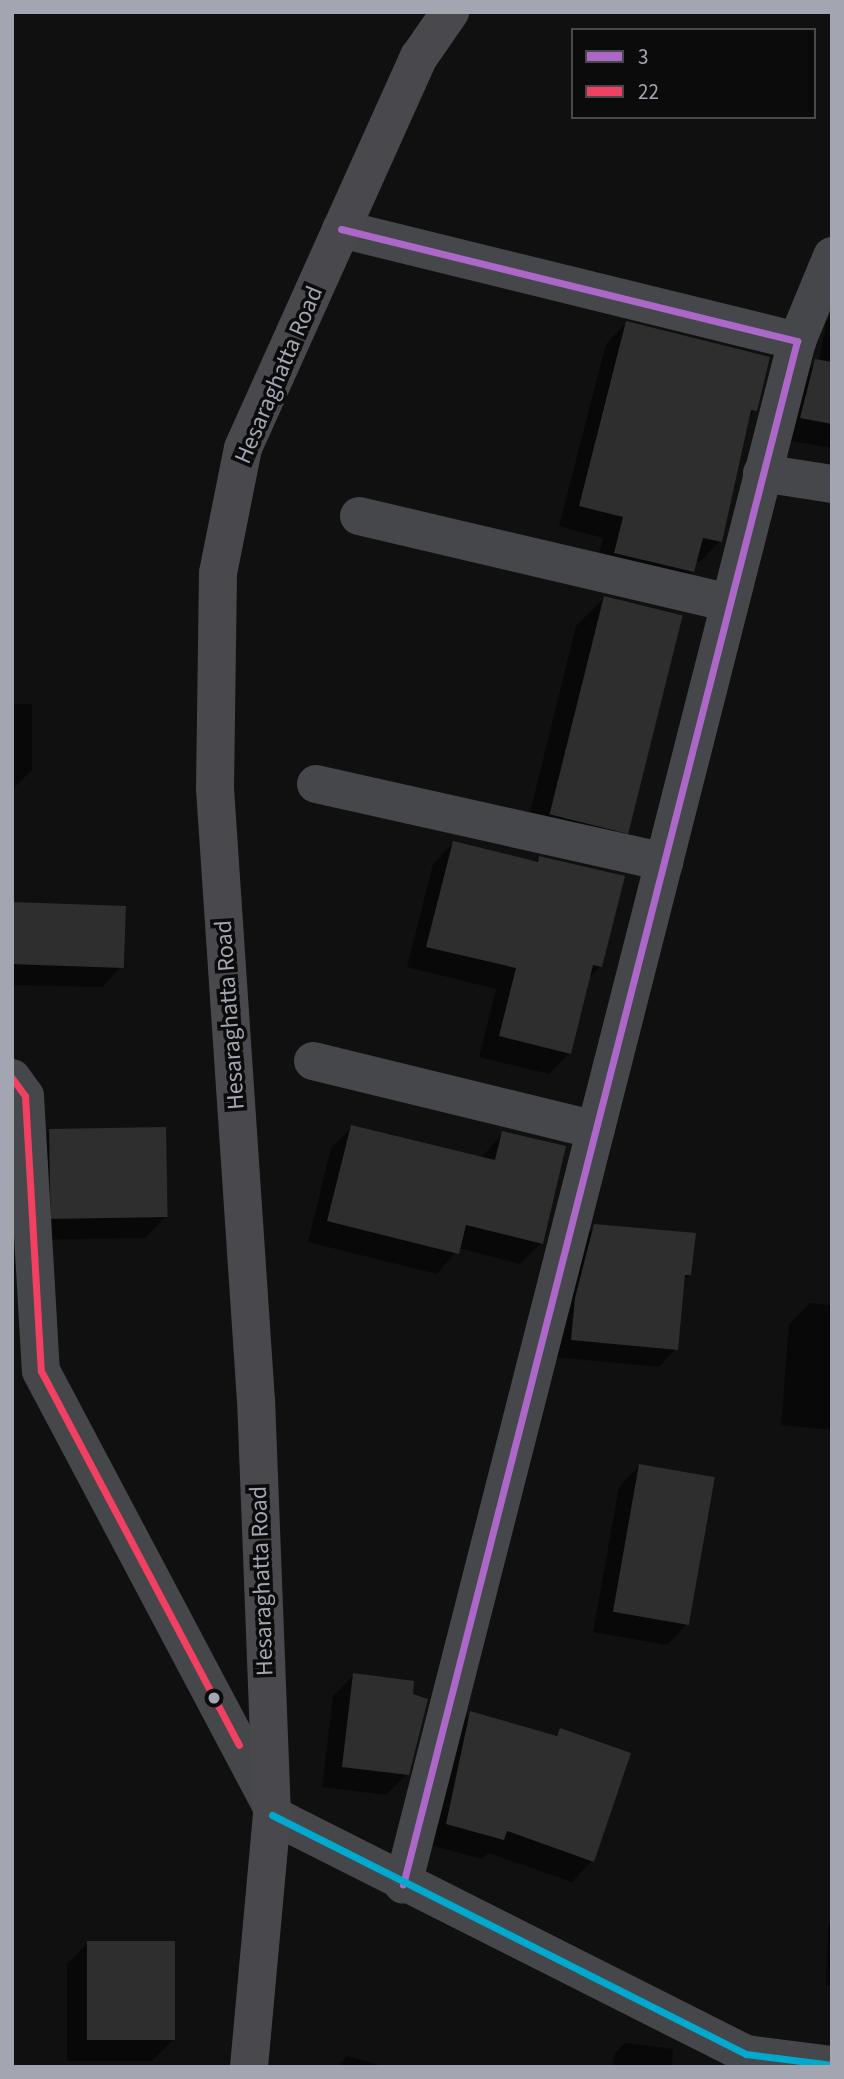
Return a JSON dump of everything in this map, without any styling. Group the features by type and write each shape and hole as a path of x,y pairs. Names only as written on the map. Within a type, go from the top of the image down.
{"main road":[{"name":"Hesaraghatta Road","path":"249,2067 271,1810 256,1401 215,788 218,573 243,448 419,57 450,12"}],"street":[{"path":"341,229 797,341"},
{"path":"403,1885 762,473 797,341 832,256"},
{"path":"762,473 832,484"},
{"path":"359,516 730,603"},
{"path":"316,784 664,862"},
{"path":"313,1060 596,1130"},
{"path":"12,1078 25,1096 41,1371 271,1810 403,1885 745,2061 832,2065"}],"building":[{"path":"626,321 770,357 757,411 751,410 722,542 703,538 694,572 614,553 623,517 579,506"},
{"path":"815,359 832,362 832,424 800,418"},
{"path":"604,596 683,616 628,834 550,814"},
{"path":"453,841 538,862 539,856 625,876 602,967 593,965 571,1054 499,1036 516,968 426,947"},
{"path":"12,902 126,906 124,968 12,964"},
{"path":"351,1125 495,1160 502,1131 566,1146 543,1244 466,1225 459,1254 327,1221"},
{"path":"166,1127 168,1217 51,1219 49,1129"},
{"path":"594,1224 696,1233 691,1275 685,1275 678,1350 571,1340 575,1298"},
{"path":"639,1464 715,1477 689,1625 613,1612"},
{"path":"353,1673 414,1681 413,1694 428,1699 409,1775 342,1767"},
{"path":"470,1711 557,1736 560,1728 631,1753 594,1862 507,1831 504,1840 446,1824"},
{"path":"87,1941 175,1941 175,2040 87,2040"}],"transit line":[{"name":"3","path":"341,229 797,341 403,1885"},
{"name":"22","path":"12,1078 25,1096 41,1371 239,1745"},
{"path":"272,1815 746,2054 832,2065"}]}
